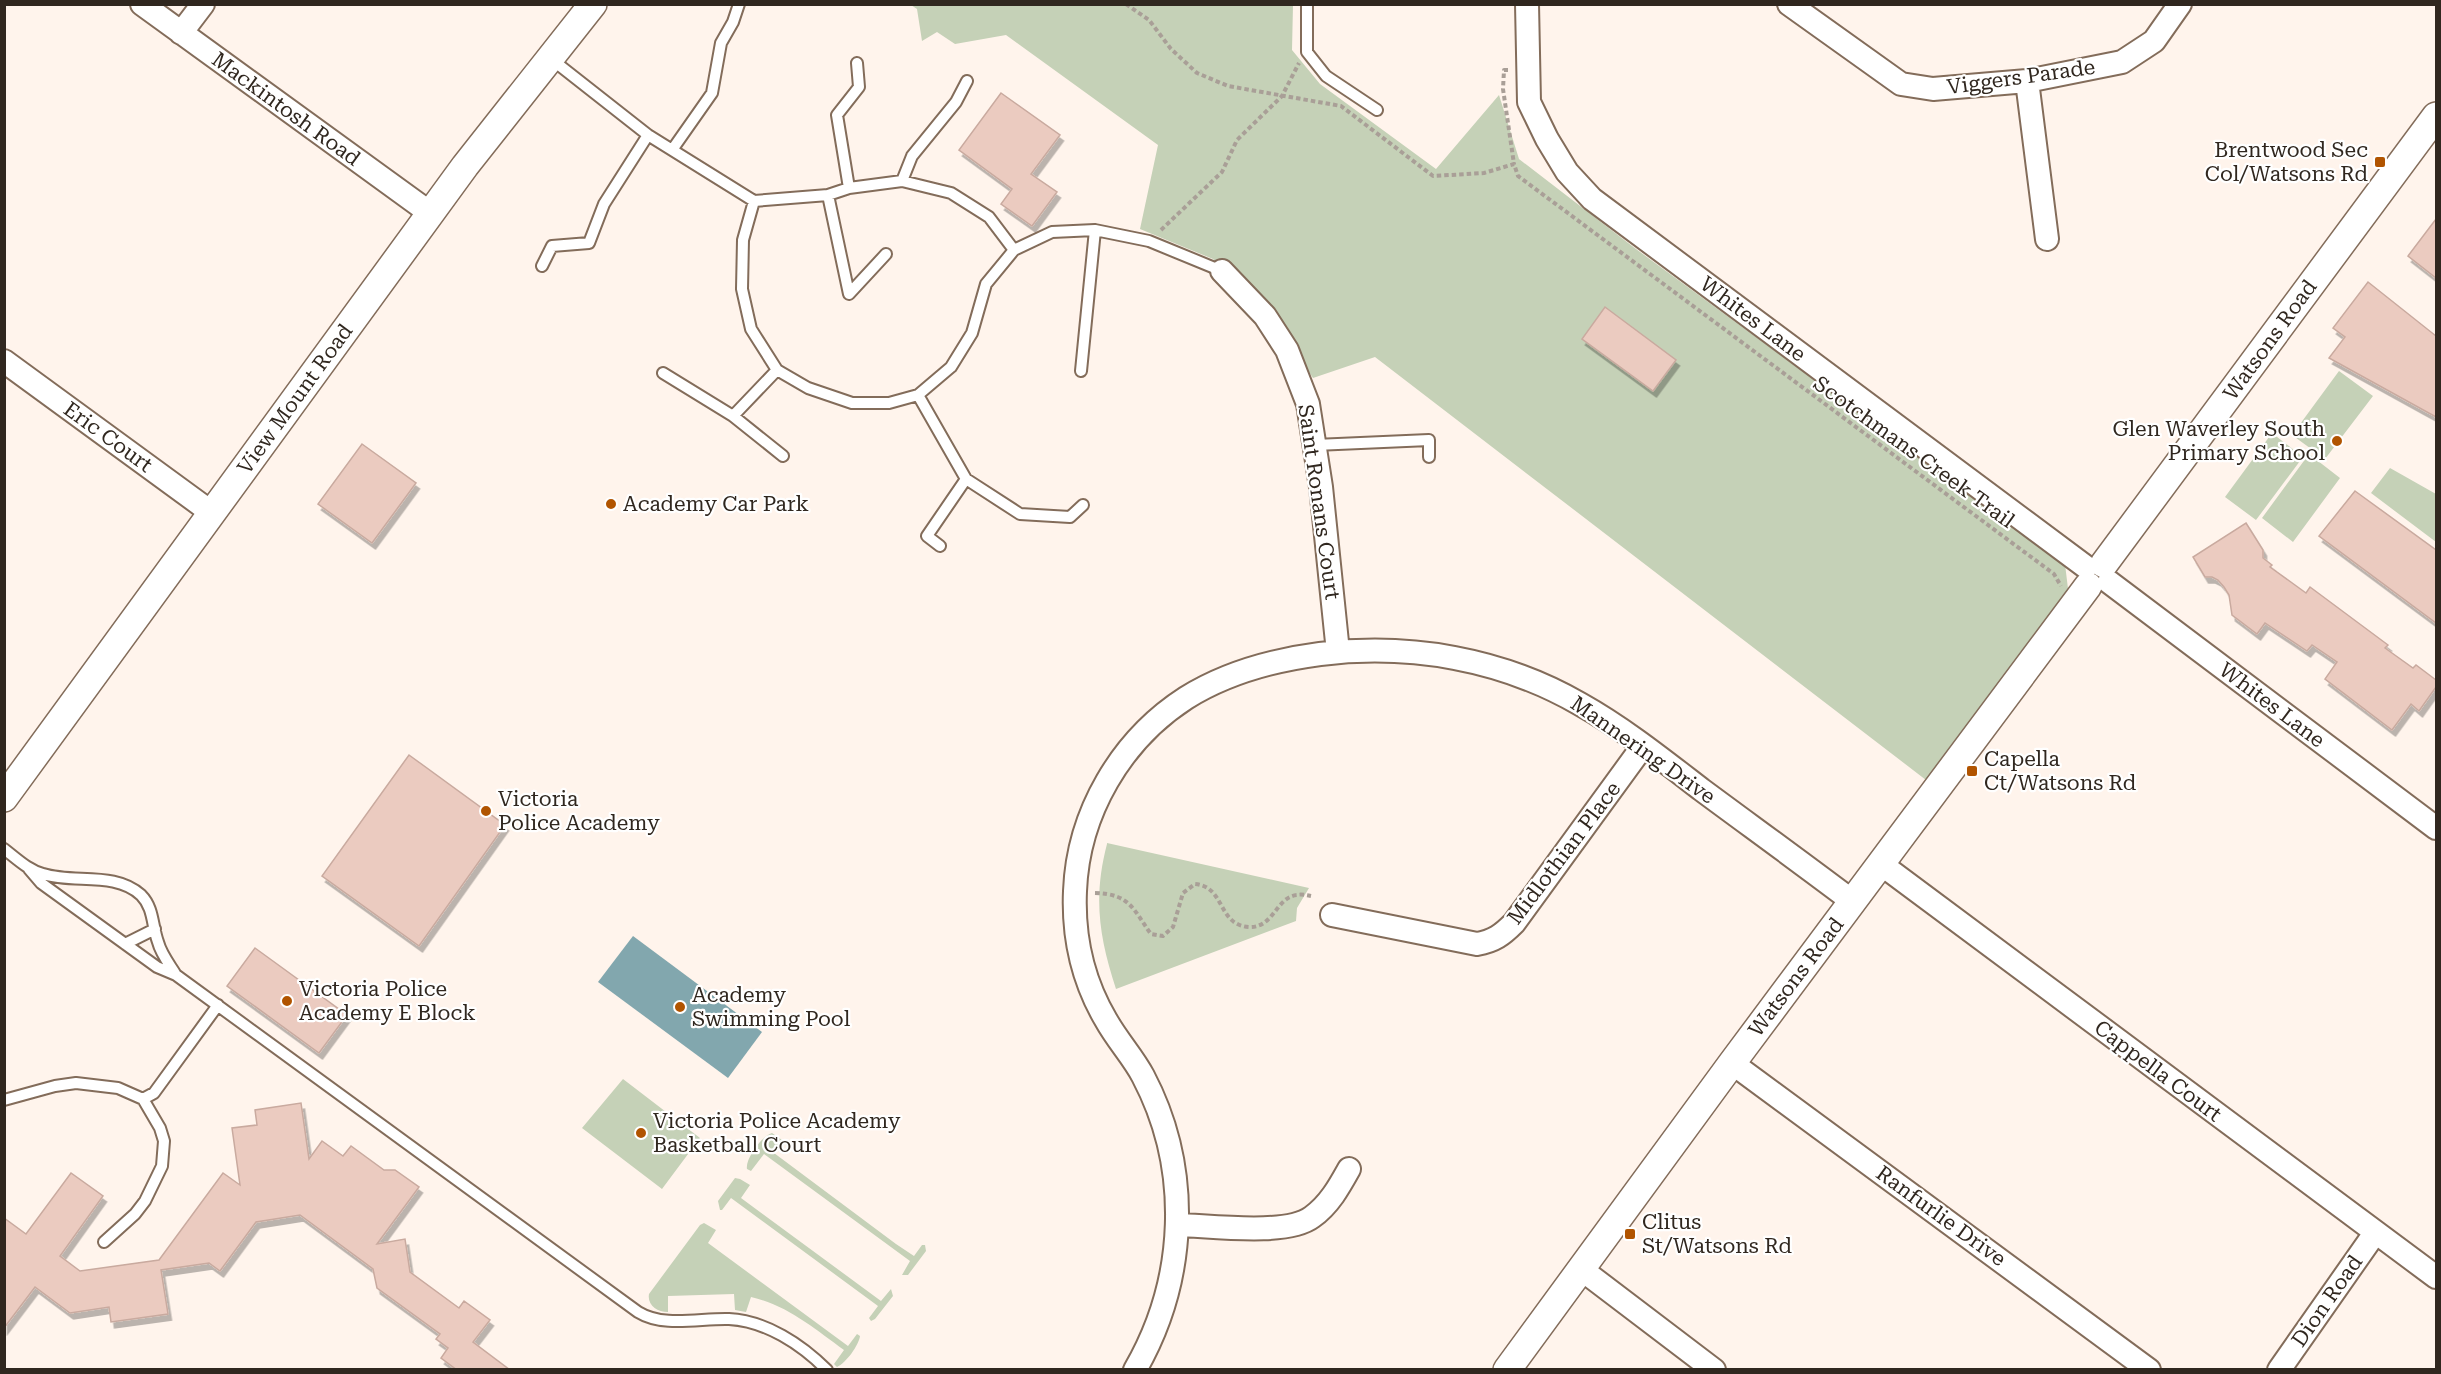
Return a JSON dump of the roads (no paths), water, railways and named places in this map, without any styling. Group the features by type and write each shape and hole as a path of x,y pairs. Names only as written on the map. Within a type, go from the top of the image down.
{"street":[{"name":"Mackintosh Road","path":"142,4 430,213"},
{"path":"182,33 203,4"},
{"name":"View Mount Road","path":"9,782 212,513 430,213 593,4"},
{"name":"Whites Lane","path":"1527,4 1529,102 1547,139 1567,172 1592,199 2093,580 2436,828"},
{"name":"Viggers Parade","path":"1789,4 1901,84 1933,89 2027,81 2122,62 2154,40 2180,4"},
{"path":"2027,81 2047,239"},
{"name":"Watsons Road","path":"1507,1370 1852,901 2436,116"},
{"name":"Saint Ronans Court","path":"1222,271 1265,316 1287,350 1308,404 1338,652"},
{"name":"Eric Court","path":"4,362 212,513"},
{"name":"Mannering Drive","path":"1135,1370 1155,1331 1172,1277 1179,1225 1172,1155 1161,1116 1141,1072 1091,991 1081,962 1075,892 1078,860 1086,828 1110,776 1125,753 1172,707 1197,691 1263,665 1298,657 1384,650 1429,654 1477,663 1519,675 1582,704 1643,746 1852,901"},
{"name":"Midlothian Place","path":"1332,915 1477,944 1501,936 1514,923 1643,746"},
{"name":"Cappella Court","path":"1881,864 2436,1278"},
{"name":"Ranfurlie Drive","path":"1732,1063 2149,1370"},
{"path":"1179,1225 1278,1229 1295,1226 1311,1218 1325,1206 1349,1169"},
{"name":"Dion Road","path":"2279,1370 2375,1233"},
{"path":"1581,1269 1714,1370"}],"lane":[{"path":"672,150 712,93 721,43 740,4"},
{"path":"1307,4 1307,52 1326,76 1377,110"},
{"path":"550,58 648,135 754,201 828,195 849,188 902,181 951,193 989,217 1014,250"},
{"path":"849,188 837,116 859,87 857,63"},
{"path":"902,181 912,156 956,102 967,81"},
{"path":"542,266 552,246 589,243 604,204 648,135"},
{"path":"828,195 849,294 885,254"},
{"path":"754,201 743,240 742,289 751,329 777,370 808,388 852,403 889,402 918,395 951,367 972,333 986,284 1014,250 1052,232 1095,230 1149,242 1222,271"},
{"path":"1081,371 1095,230"},
{"path":"733,416 777,370"},
{"path":"663,373 733,416 783,456"},
{"path":"918,395 966,479 1020,514 1070,517 1083,505"},
{"path":"1314,445 1429,440 1429,457"},
{"path":"940,546 927,536 966,479"},
{"path":"4,849 29,869 41,883 157,967 176,975 218,1005 646,1317 661,1320 728,1319 756,1323 785,1338 827,1370"},
{"path":"29,869 66,879 109,881 122,884 141,895 151,910 158,944 176,975"},
{"path":"125,944 154,929"},
{"path":"143,1099 154,1093 218,1005"},
{"path":"4,1100 55,1086 76,1083 118,1088 143,1099 160,1128 164,1141 162,1166 145,1201 135,1214 104,1242"}],"water":[{"name":"Academy Swimming Pool","path":"633,936 762,1032 728,1078 598,982"}],"place":[{"name":"Brentwood Sec Col/Watsons Rd","path":"2380,162"},
{"name":"Glen Waverley South Primary School","path":"2337,441"},
{"name":"Academy Car Park","path":"611,504"},
{"name":"Capella Ct/Watsons Rd","path":"1972,771"},
{"name":"Victoria Police Academy","path":"486,811"},
{"name":"Victoria Police Academy E Block","path":"287,1001"},
{"name":"Academy Swimming Pool","path":"680,1007"},
{"name":"Victoria Police Academy Basketball Court","path":"641,1133"},
{"name":"Clitus St/Watsons Rd","path":"1630,1234"}]}
